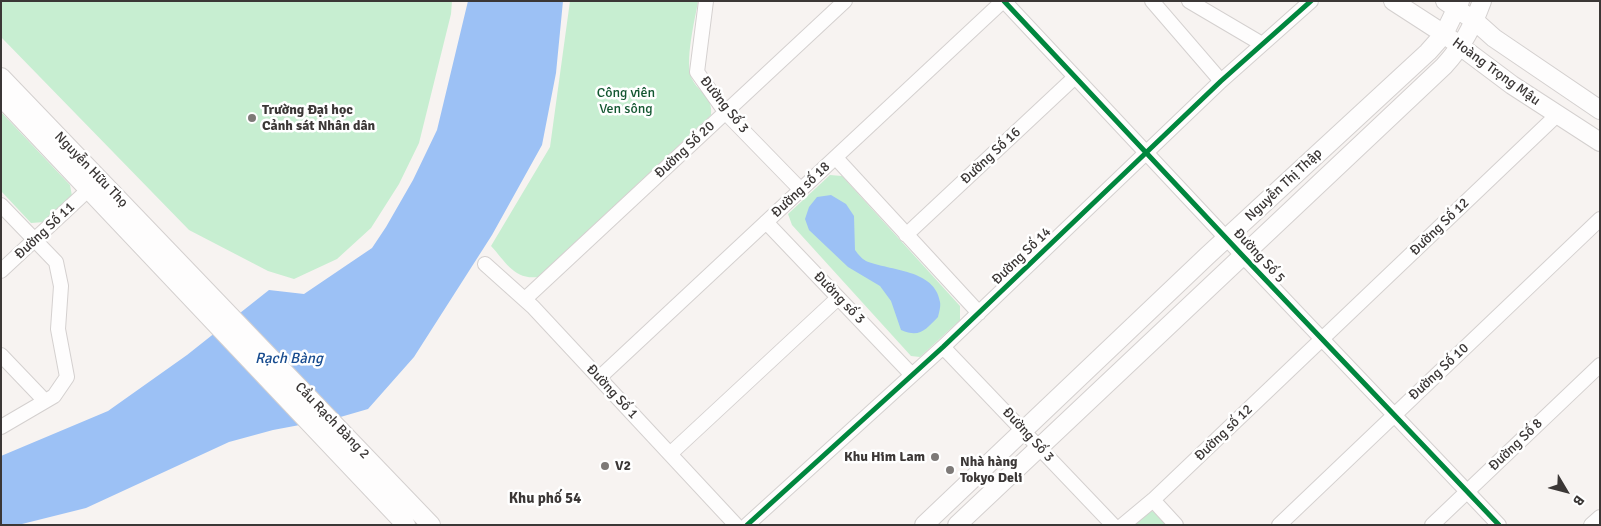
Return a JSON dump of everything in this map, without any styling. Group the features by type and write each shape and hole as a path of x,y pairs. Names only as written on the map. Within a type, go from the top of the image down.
{"main road":[{"name":"Hoàng Trọng Mậu","path":"1393,1 1444,34 1512,85 1600,142"},
{"name":"Nguyễn Thị Thập","path":"1039,447 1444,66 1461,47 1475,21 1482,1"},
{"name":"Hoàng Trọng Mậu","path":"1454,4 1494,38 1600,110"},
{"name":"Nguyễn Thị Thập","path":"1024,430 1227,238 1428,52 1444,34 1454,4"},
{"name":"Nguyễn Hữu Thọ","path":"1,77 175,269"},
{"name":"Nguyễn Hữu Thọ","path":"1,97 88,190 175,269"},
{"name":"Cầu Rạch Bàng 2","path":"175,269 372,476"},
{"path":"924,525 1024,430"},
{"path":"957,525 1039,447"},
{"path":"372,476 406,525"},
{"path":"372,476 431,525"}],"street":[{"name":"Đường Số 3","path":"706,1 697,72 726,113 801,190"},
{"name":"Đường Số 20","path":"525,299 845,1"},
{"name":"Đường Số 5","path":"1003,1 1499,525"},
{"name":"Đường số 18","path":"599,378 1003,1"},
{"path":"1152,1 1221,82"},
{"path":"1189,1 1262,44"},
{"name":"Đường Số 14","path":"747,525 943,347 1221,82 1311,1"},
{"name":"Đường Số 16","path":"906,235 1075,77"},
{"name":"Đường Số 12","path":"1322,339 1557,115"},
{"path":"836,158 979,313"},
{"name":"Đường Số 11","path":"1,271 88,190"},
{"path":"1,205 56,262 61,286 58,329 67,378 54,396 1,427"},
{"name":"Đường Số 10","path":"1279,525 1600,220"},
{"name":"Đường số 3","path":"766,222 912,375"},
{"name":"Đường Số 1","path":"485,264 525,299 736,525"},
{"path":"670,454 838,298"},
{"name":"Đường số 12","path":"1123,525 1153,500 1322,339"},
{"name":"Đường Số 3","path":"943,347 1113,525"},
{"path":"1,355 45,402"},
{"name":"Đường Số 8","path":"1432,525 1600,365"},
{"path":"1153,500 1176,525"},
{"path":"1591,525 1600,517"}],"green space":[{"name":"Trường Đại học Cảnh sát Nhân dân","path":"1,1 452,1 451,14 419,143 399,184 371,228 337,259 294,279 268,271 189,230 1,37"},
{"name":"Công viên Ven sông","path":"570,1 698,1 691,41 690,72 695,84 710,103 711,115 538,277 523,276 511,269 491,246 550,147"},
{"path":"1,112 70,185 72,196 44,222 31,223 1,191"},
{"path":"830,175 842,176 960,306 960,320 920,357 911,356 792,225 788,214"},
{"path":"1148,510 1161,514 1170,525 1133,525"}],"water":[{"name":"Rạch Bàng","path":"468,1 563,1 556,73 542,145 492,235 414,357 368,409 337,418 273,430 229,442 86,508 18,525 1,525 1,456 108,411 187,355 269,290 304,294 372,248 413,180 437,130"},
{"path":"831,195 846,204 854,216 855,250 862,258 866,261 921,277 930,283 936,291 940,310 938,317 926,329 918,333 901,330 891,301 880,286 848,267 809,230 805,219 809,207 817,197"}],"cycle path":[{"path":"1004,1 1499,525"},
{"path":"747,525 943,347 1221,81 1311,1"}],"place":[{"name":"Trường Đại học Cảnh sát Nhân dân","path":"252,118"},
{"name":"Khu Him Lam","path":"935,457"},
{"name":"V2","path":"605,466"},
{"name":"Nhà hàng Tokyo Deli","path":"950,470"}],"district":[{"name":"Khu phố 54","path":"545,499"}]}
